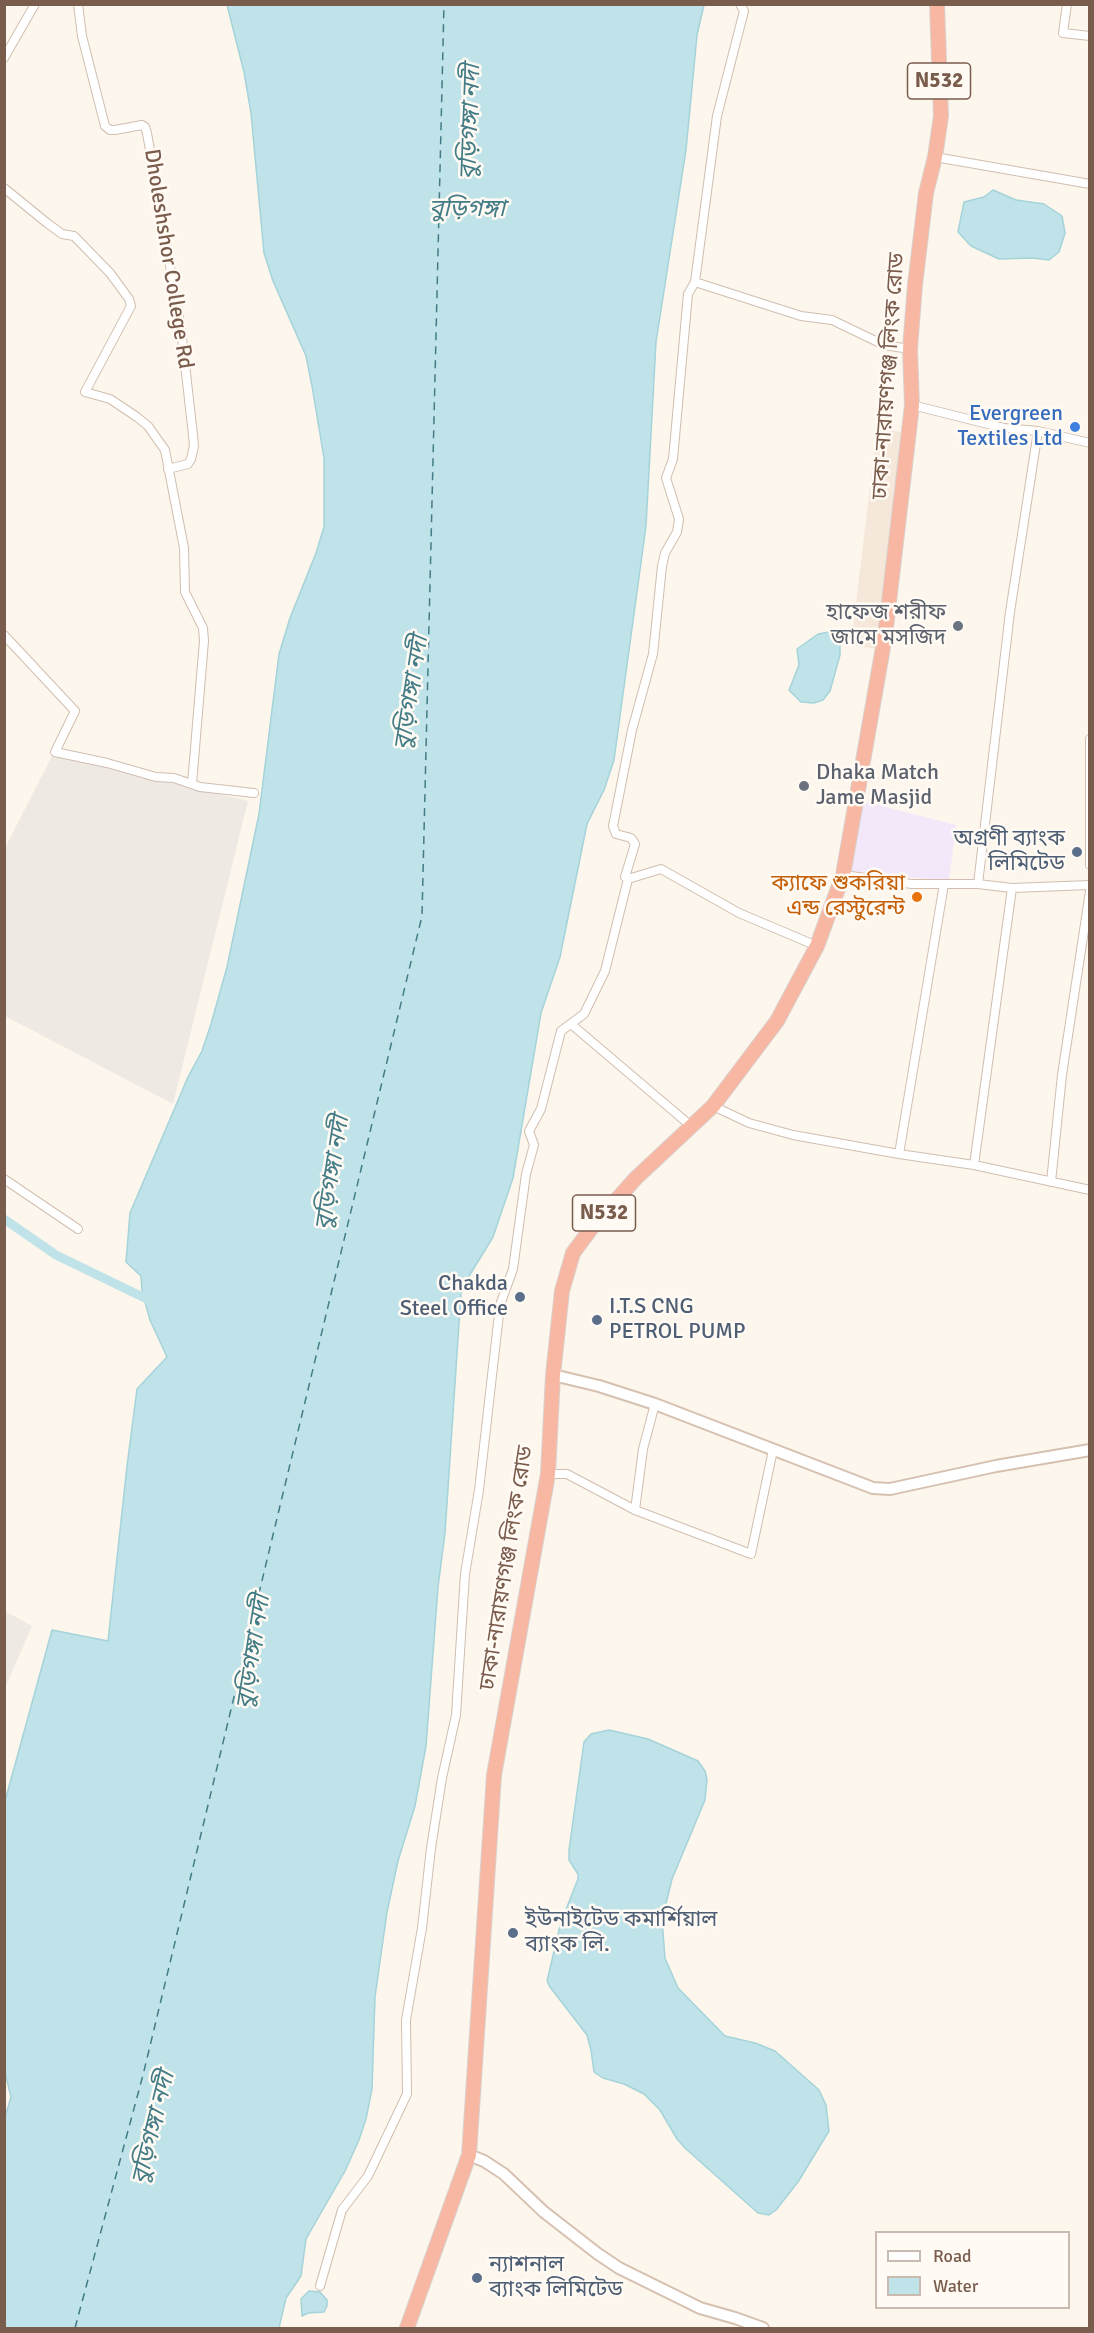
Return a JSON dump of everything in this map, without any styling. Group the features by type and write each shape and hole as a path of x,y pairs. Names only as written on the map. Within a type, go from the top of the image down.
{"highway":[{"name":"ঢাকা-নারায়ণগঞ্জ লিংক রোড","path":"407,2328 469,2155 494,1775 548,1474 553,1376 562,1291 573,1253 593,1226 636,1178 713,1106 777,1021 817,946 843,875 885,636 912,405 909,349 926,193 935,157 940,116 937,4"}],"street":[{"path":"4,58 35,4"},
{"name":"Dholeshshor College Rd","path":"78,4 82,36 105,126 110,130 115,130 142,125 147,133 179,317 194,446 188,464 168,469"},
{"path":"320,2286 342,2210 368,2176 407,2094 406,2020 422,1928 436,1813 456,1716 465,1574 479,1490 500,1305 513,1269 526,1174 534,1145 529,1131 541,1109 561,1031 584,1014 605,971 628,879 625,877 635,844 631,838 616,834 612,826 630,740 653,654 662,566 665,553 677,532 678,519 666,478 673,459 688,294 695,282 717,116 744,11 740,4"},
{"path":"1067,4 1063,33 1089,36"},
{"path":"935,157 1089,184"},
{"path":"4,188 62,234 74,236 110,273 129,299 131,306 85,392 110,399 148,426 165,450 184,548 185,592 203,628 204,641 192,784"},
{"path":"695,282 801,316 832,320 884,345 909,349"},
{"path":"912,405 1004,428 1038,431 1089,443"},
{"path":"978,884 1006,645 1038,431"},
{"path":"4,635 75,711 54,752 156,777 174,778 192,784 254,793"},
{"path":"1089,739 1089,865"},
{"path":"628,879 661,870 739,913 817,946"},
{"path":"843,875 912,884 978,884 1012,888 1089,885"},
{"path":"898,1154 944,884"},
{"path":"974,1164 1012,888"},
{"path":"1051,1182 1062,1075 1089,891"},
{"path":"570,1024 691,1126"},
{"path":"713,1106 749,1123 793,1135 898,1154 974,1164 1089,1190"},
{"path":"4,1179 78,1229"},
{"path":"553,1376 599,1386 655,1404 873,1488 1089,1450"},
{"path":"635,1510 643,1449 655,1404"},
{"path":"548,1474 567,1474 635,1510 751,1554 773,1450"},
{"path":"469,2155 484,2161 504,2174 544,2212 619,2268 700,2308 763,2328"}],"shaded area":[{"path":"877,428 901,432 878,649 851,645"},
{"path":"53,754 248,801 173,1104 5,1016 4,850"},
{"path":"859,800 956,825 949,881 846,871"},
{"path":"5,1611 32,1626 5,1688"}],"water":[{"name":"বুড়িগঙ্গা","path":"227,5 704,5 697,35 686,150 656,342 646,526 614,760 604,790 587,824 560,957 541,1013 513,1178 493,1237 466,1281 461,1294 445,1533 438,1587 426,1746 415,1806 398,1861 387,1912 375,1997 372,2089 366,2119 345,2171 306,2239 301,2276 286,2298 279,2328 5,2328 4,2120 11,2097 4,2069 5,1801 52,1630 108,1641 137,1389 167,1357 150,1320 142,1291 141,1276 126,1262 130,1213 188,1077 202,1051 211,1024 227,967 259,814 279,654 324,527 324,458 312,386 306,356 273,281 264,253 251,113 244,72"},
{"path":"993,190 1016,200 1044,204 1062,216 1065,233 1059,252 1049,260 999,259 971,246 958,232 964,202 984,197"},
{"path":"829,632 840,640 840,655 830,691 823,700 814,703 801,702 789,690 799,665 797,649 818,634"},
{"path":"609,1730 648,1739 698,1761 705,1771 707,1780 705,1800 672,1879 662,1920 665,1958 678,1988 725,2036 755,2043 775,2051 819,2090 826,2105 829,2131 798,2182 776,2210 769,2215 758,2213 686,2149 677,2139 660,2110 644,2094 624,2084 603,2078 594,2072 587,2035 547,1981 561,1922 578,1879 578,1874 569,1860 569,1850 584,1742 591,1734"},
{"path":"309,2291 320,2292 327,2300 327,2306 324,2312 308,2313 302,2316 301,2299"}],"waterway":[{"path":"4,1219 56,1255 153,1302"}],"ferry route":[{"path":"75,2328 143,2075 422,916 444,4"}],"place":[{"name":"Evergreen Textiles Ltd","path":"1075,427"},
{"name":"হাফেজ শরীফ জামে মসজিদ","path":"958,626"},
{"name":"Dhaka Match Jame Masjid","path":"804,786"},
{"name":"অগ্রণী ব্যাংক লিমিটেড","path":"1077,852"},
{"name":"ক্যাফে শুকরিয়া এন্ড রেস্টুরেন্ট","path":"917,897"},
{"name":"Chakda Steel Office","path":"520,1297"},
{"name":"I.T.S CNG PETROL PUMP","path":"597,1320"},
{"name":"ইউনাইটেড কমার্শিয়াল ব্যাংক লি.","path":"513,1933"},
{"name":"ন্যাশনাল ব্যাংক লিমিটেড","path":"477,2278"}],"water label":[{"name":"বুড়িগঙ্গা নদী","path":"471,122"},
{"name":"বুড়িগঙ্গা নদী","path":"412,693"},
{"name":"বুড়িগঙ্গা নদী","path":"333,1173"},
{"name":"বুড়িগঙ্গা নদী","path":"254,1652"},
{"name":"বুড়িগঙ্গা নদী","path":"154,2128"}]}
